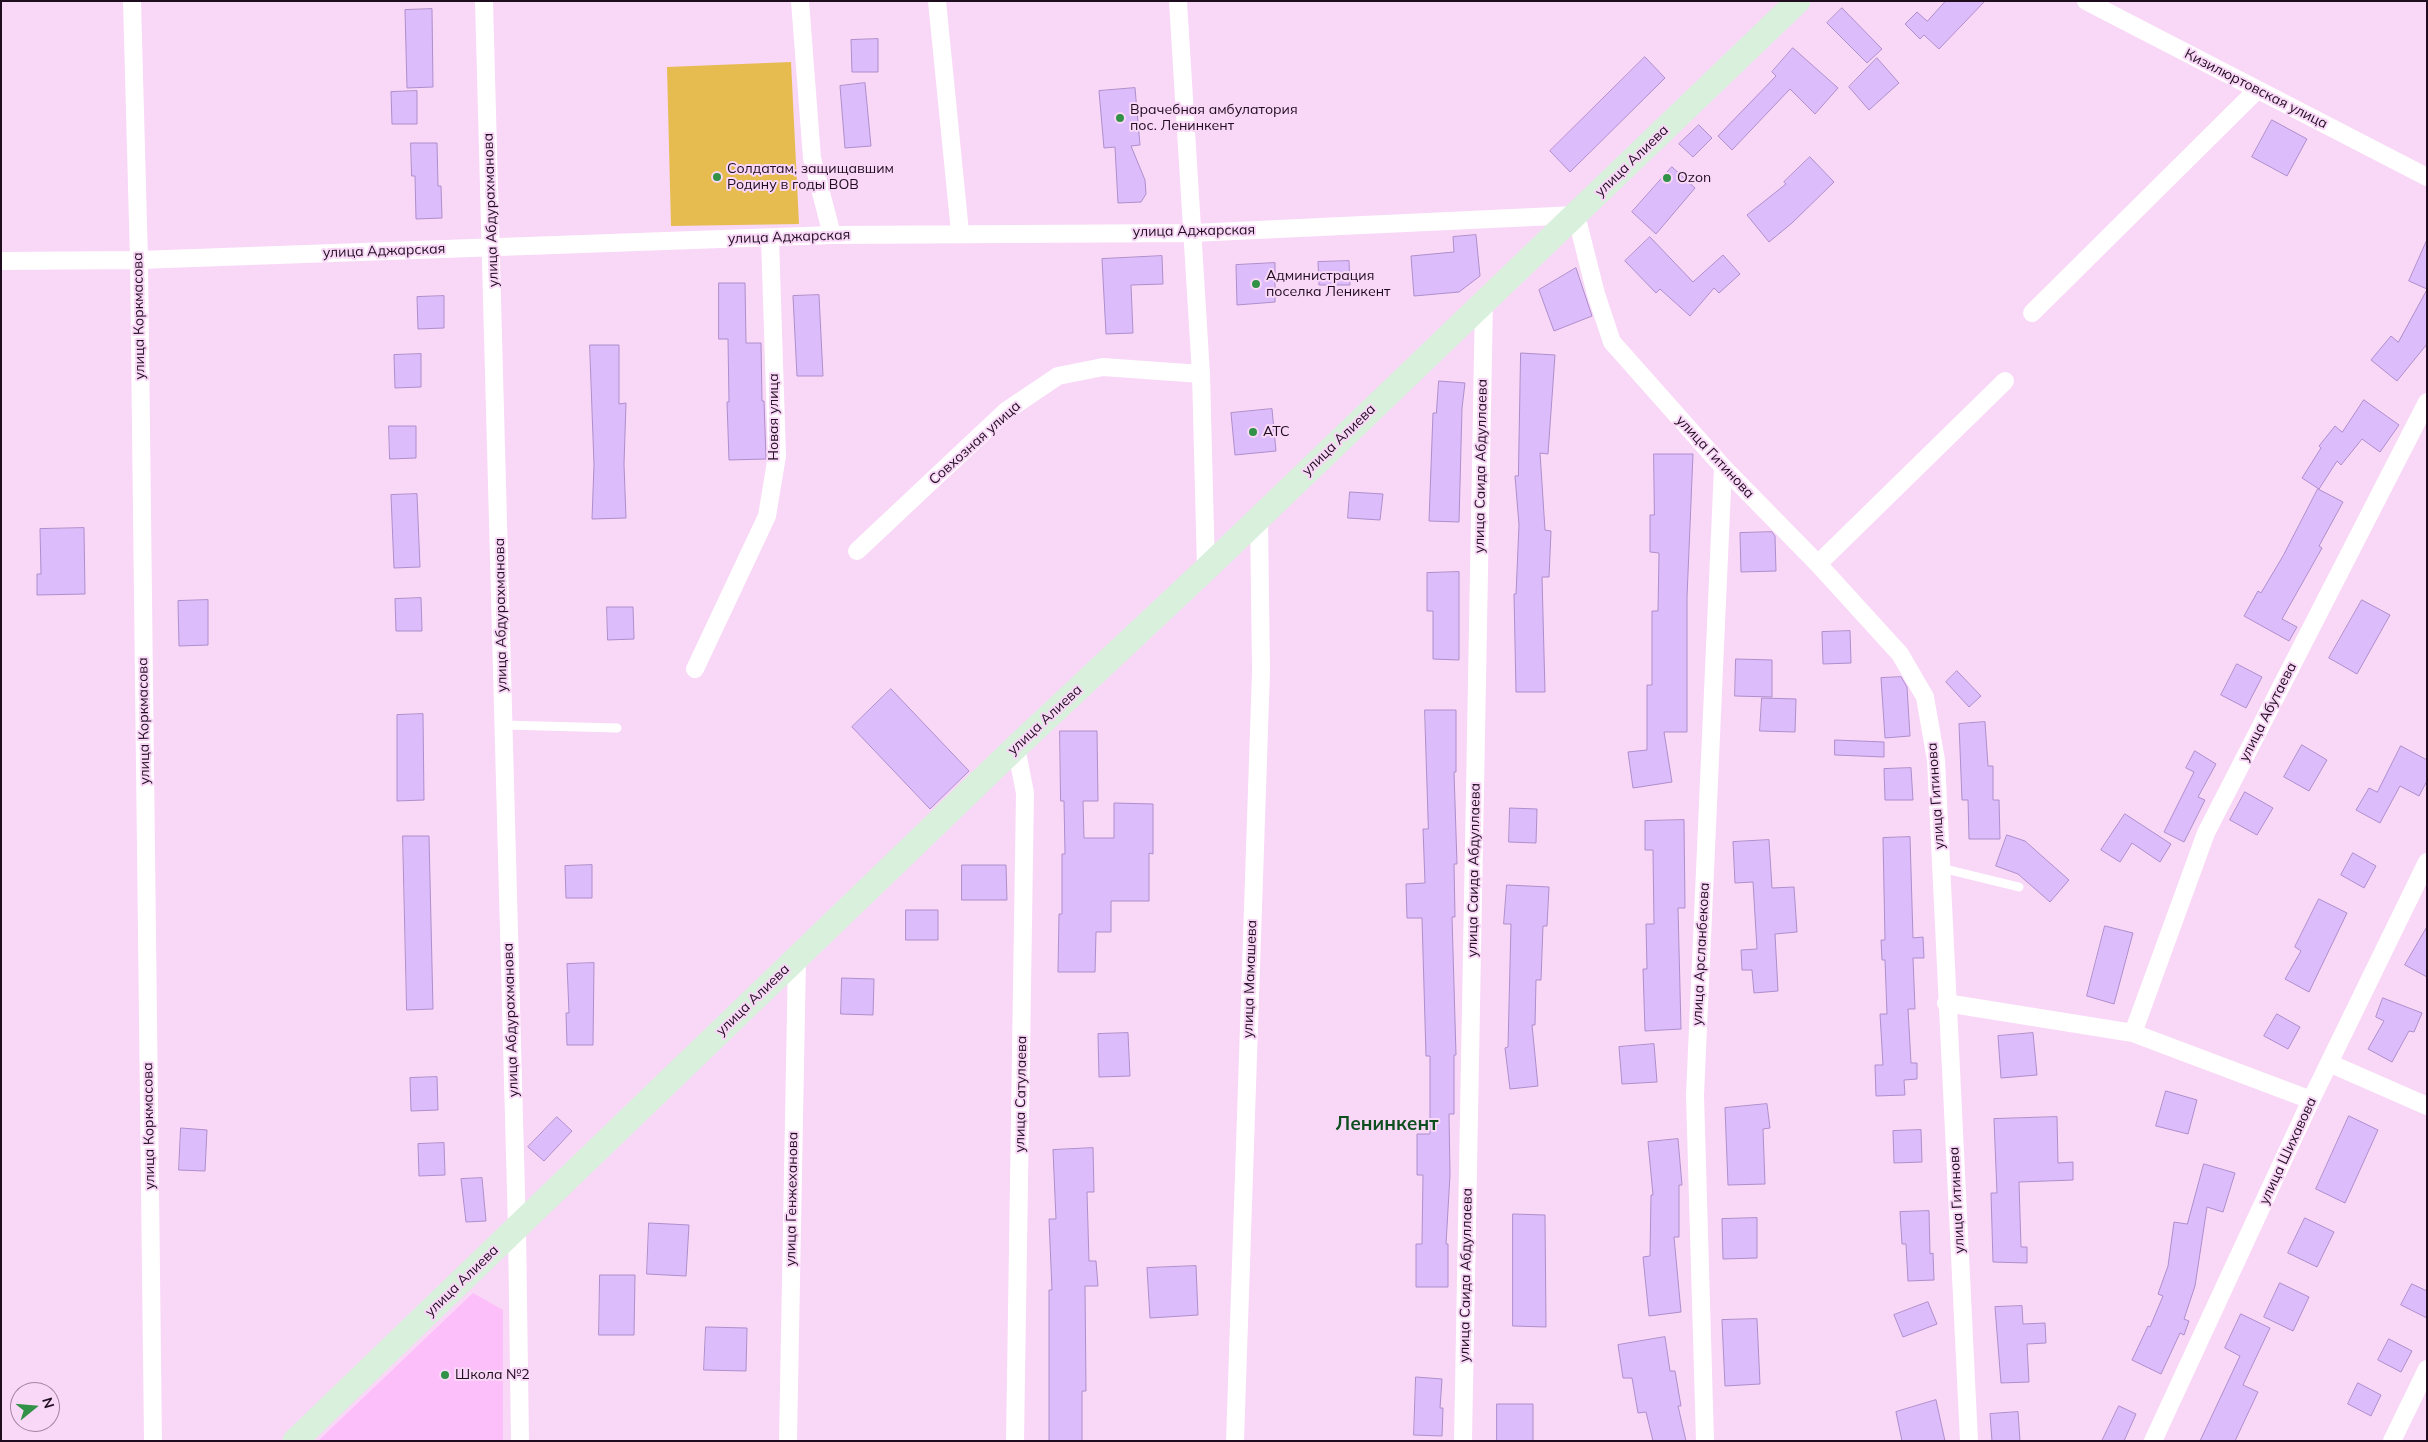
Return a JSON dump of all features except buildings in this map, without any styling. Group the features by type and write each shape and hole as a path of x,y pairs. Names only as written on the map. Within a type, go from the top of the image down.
{"street":[{"name":"улица Коркмасова","path":"132,1 139,260 152,1441"},
{"name":"улица Абдурахманова","path":"484,1 517,1229 520,1441"},
{"path":"800,1 812,158 832,235"},
{"path":"937,1 960,232"},
{"path":"1178,1 1201,374 1206,569"},
{"name":"улица Алиева","path":"295,1441 1016,747 1206,569 1484,300 1576,215 1798,1"},
{"name":"Кизилюртовская улица","path":"2086,1 2427,177"},
{"path":"2032,313 2257,90"},
{"name":"улица Аджарская","path":"1,261 139,260 832,235 960,232 1193,233 1576,215"},
{"name":"улица Гитинова","path":"1576,215 1596,294 1612,342 1723,468 1818,564 1900,654 1925,697 1936,760 1946,1002 1969,1441"},
{"name":"Новая улица","path":"695,669 766,516 777,456 770,238"},
{"name":"улица Саида Абдуллаева","path":"1463,1441 1484,300"},
{"name":"Совхозная улица","path":"857,551 1006,411 1058,376 1103,368 1201,374"},
{"path":"1818,564 2005,381"},
{"name":"улица Абутаева","path":"2133,1033 2206,833 2427,402"},
{"name":"улица Арсланбекова","path":"1705,1441 1695,1095 1723,468"},
{"name":"улица Мамашева","path":"1235,1441 1260,681 1259,517"},
{"name":"улица Сатулаева","path":"1015,1441 1025,793 1016,747"},
{"name":"улица Шихавова","path":"2153,1441 2311,1100 2427,862"},
{"name":"улица Генжеханова","path":"788,1441 797,958"},
{"path":"1946,1002 2133,1033 2311,1100"},
{"path":"2329,1063 2427,1106"},
{"path":"2392,1441 2427,1368"}],"lane":[{"path":"503,725 616,728"},
{"path":"1940,868 2019,887"}],"shaded area":[{"path":"791,62 799,224 671,226 667,67"},
{"name":"Школа №2","path":"473,1293 503,1310 503,1441 318,1441"}],"place":[{"name":"Врачебная амбулатория пос. Ленинкент","path":"1120,118"},
{"name":"Солдатам, защищавшим Родину в годы ВОВ","path":"717,177"},
{"name":"Ozon","path":"1667,178"},
{"name":"Администрация поселка Леникент","path":"1256,284"},
{"name":"АТС","path":"1253,432"},
{"name":"Школа №2","path":"445,1375"}],"district":[{"name":"Ленинкент","path":"1387,1124"}]}
